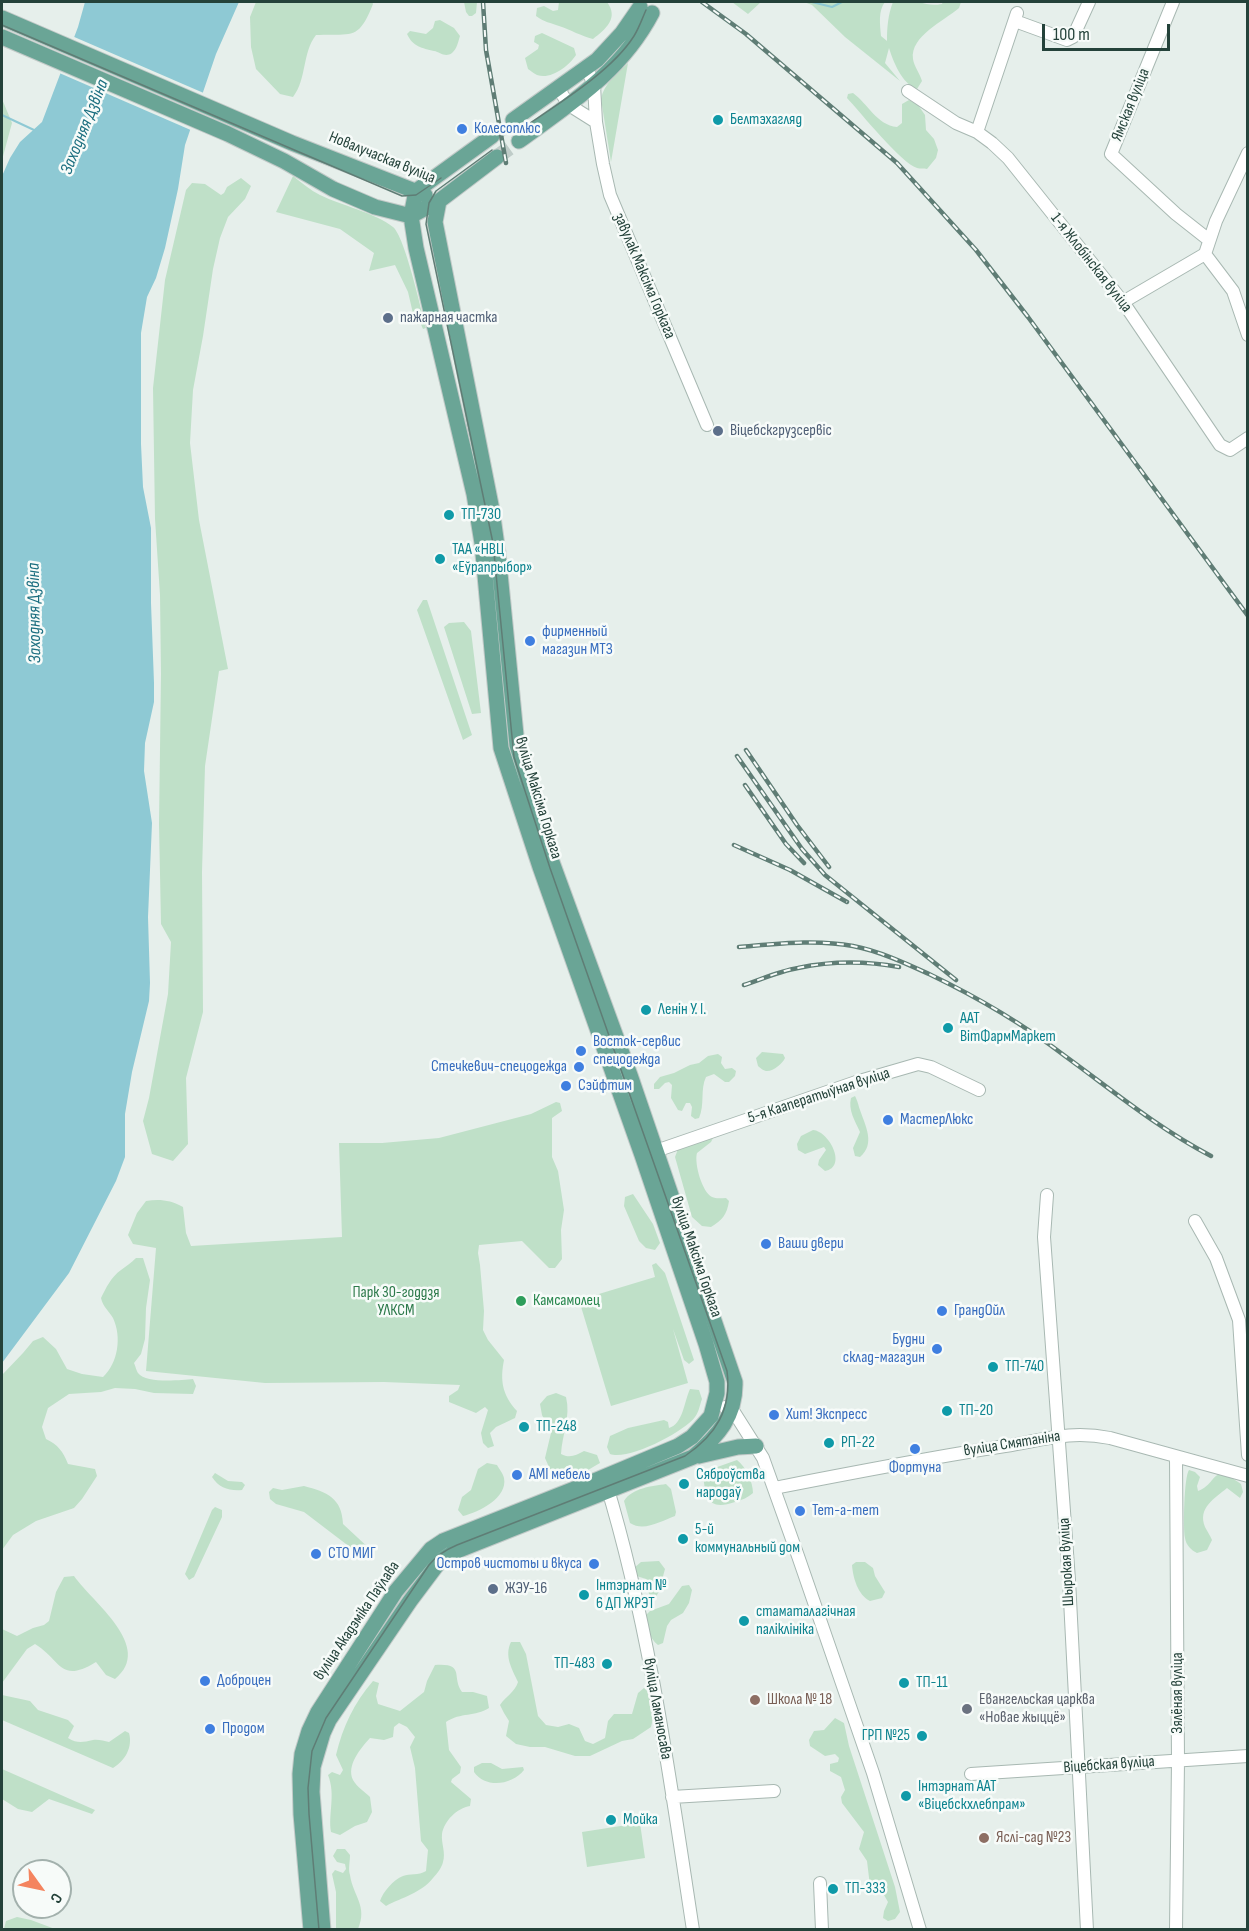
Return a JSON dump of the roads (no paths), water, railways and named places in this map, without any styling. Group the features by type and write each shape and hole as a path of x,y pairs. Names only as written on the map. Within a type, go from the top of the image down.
{"main road":[{"path":"513,120 587,69 651,7"},
{"path":"519,141 594,85 626,54 638,38 651,7"},
{"name":"Новалучаская вуліца","path":"2,18 292,143 439,201"},
{"path":"2,37 228,134 284,161 333,189 375,207 411,216"},
{"path":"416,191 492,136"},
{"path":"439,201 497,157"},
{"name":"вуліца Максіма Горкага","path":"416,191 411,216 416,248 474,494 482,543 501,748 540,867 735,1382 732,1408"},
{"name":"Новалучаская вуліца","path":"411,216 439,201"},
{"name":"вуліца Максіма Горкага","path":"439,201 435,222 492,510 517,745 552,862 649,1153 717,1382 732,1408"},
{"name":"вуліца Максіма Горкага","path":"715,1403 717,1382"},
{"name":"вуліца Акадэміка Паўлава","path":"336,1697 396,1591 460,1533 678,1446 692,1437 711,1416 715,1403"},
{"name":"вуліца Акадэміка Паўлава","path":"436,1555 454,1552 693,1457 718,1433 732,1408"},
{"path":"693,1457 738,1447 756,1446"},
{"name":"вуліца Акадэміка Паўлава","path":"311,1929 307,1814 300,1774 302,1754 309,1731 318,1712 336,1697 410,1601 436,1555"},
{"name":"вуліца Акадэміка Паўлава","path":"309,1848 323,1929"}],"street":[{"path":"977,132 1016,17 1070,40 1089,2"},
{"name":"Ямская вуліца","path":"1173,2 1111,154 1176,214 1209,240"},
{"path":"587,69 594,85"},
{"name":"завулак Максіма Горкага","path":"594,85 596,122 610,195 707,425"},
{"path":"558,88 569,105 596,122"},
{"name":"1-я Жлобінская вуліца","path":"908,91 956,123 977,132 993,143 1008,158 1123,302 1220,446 1230,450 1248,438"},
{"path":"1123,302 1205,254 1216,221 1248,153"},
{"path":"1205,254 1233,291 1248,335"},
{"path":"438,338 456,333"},
{"path":"501,748 517,745"},
{"name":"5-я Кааператыўная вуліца","path":"649,1153 856,1082 918,1064 931,1066 980,1090"},
{"name":"Шырокая вуліца","path":"1047,1195 1044,1237 1059,1435 1087,1929"},
{"path":"1195,1221 1215,1258 1239,1320 1248,1455"},
{"path":"715,1403 732,1408"},
{"name":"вуліца Максіма Горкага","path":"732,1408 763,1458 774,1488 857,1725 920,1929"},
{"name":"вуліца Смятаніна","path":"774,1488 1059,1435 1092,1435 1138,1445 1248,1476"},
{"name":"Зялёная вуліца","path":"1176,1457 1178,1761 1176,1929"},
{"name":"вуліца Ламаносава","path":"604,1476 621,1538 647,1655 693,1929"},
{"path":"396,1591 410,1601"},
{"name":"Віцебская вуліца","path":"970,1774 1248,1756"},
{"path":"672,1797 774,1791"},
{"path":"819,1883 822,1929"}],"water":[{"name":"Заходняя Дзвіна","path":"85,2 239,2 216,54 185,145 165,248 156,278 147,297 141,333 141,444 143,487 151,528 154,683 154,702 145,743 144,771 152,823 148,917 150,983 149,1001 132,1072 125,1114 125,1157 116,1181 69,1273 2,1363 2,176 20,142 42,122 78,27"}],"waterway":[{"path":"743,2 750,2"},
{"path":"812,2 832,7 842,2"},
{"path":"2,115 34,130"}],"tunnel":[{"path":"492,136 513,120"},
{"path":"497,157 519,141"}],"tram line":[{"path":"514,134 579,90 610,64 634,36 646,10"},
{"path":"2,25 402,196 416,195 441,178"},
{"path":"319,1930 309,1814 308,1788 312,1751 326,1718 429,1565 435,1558 457,1545 685,1456 713,1430 720,1420 727,1397 727,1371 550,868 514,757 493,543 426,224 429,203 436,191 492,150"}],"railway":[{"path":"483,2 486,50 506,163"},
{"path":"702,2 746,34 897,163 976,250 1248,616"},
{"path":"746,750 829,867"},
{"path":"737,756 802,849 825,875 956,980"},
{"path":"745,785 786,844 804,863"},
{"path":"734,845 790,870 847,902"},
{"path":"739,947 796,943 839,944 872,951 911,966 965,992 1016,1022 1154,1121 1211,1156"},
{"path":"744,985 784,971 823,964 861,963 899,967"}],"place":[{"name":"Белтэхагляд","path":"718,120"},
{"name":"Колесоплюс","path":"462,129"},
{"name":"пажарная частка","path":"388,318"},
{"name":"Віцебскгрузсервіс","path":"718,431"},
{"name":"ТП-730","path":"449,515"},
{"name":"ТАА «НВЦ «Еўрапрыбор»","path":"440,559"},
{"name":"фирменный магазин МТЗ","path":"530,641"},
{"name":"Ленін У. І.","path":"646,1010"},
{"name":"ААТ ВітФармМаркет","path":"948,1028"},
{"name":"Восток-сервис спецодежда","path":"581,1051"},
{"name":"Стечкевич-спецодежда","path":"579,1067"},
{"name":"Сэйфтим","path":"566,1086"},
{"name":"МастерЛюкс","path":"888,1120"},
{"name":"Ваши двери","path":"766,1244"},
{"name":"Камсамолец","path":"521,1301"},
{"name":"ГрандОйл","path":"942,1311"},
{"name":"Будни склад-магазин","path":"937,1349"},
{"name":"ТП-740","path":"993,1367"},
{"name":"ТП-20","path":"947,1411"},
{"name":"Хит! Экспресс","path":"774,1415"},
{"name":"ТП-248","path":"524,1427"},
{"name":"РП-22","path":"829,1443"},
{"name":"Фортуна","path":"915,1449"},
{"name":"AMI мебель","path":"517,1475"},
{"name":"Сяброўства народаў","path":"684,1484"},
{"name":"Тет-а-тет","path":"800,1511"},
{"name":"5-й коммунальный дом","path":"683,1539"},
{"name":"СТО МИГ","path":"316,1554"},
{"name":"Остров чистоты и вкуса","path":"594,1564"},
{"name":"ЖЭУ-16","path":"493,1589"},
{"name":"Інтэрнат № 6 ДП ЖРЭТ","path":"584,1595"},
{"name":"стаматалагічная паліклініка","path":"744,1621"},
{"name":"ТП-483","path":"607,1664"},
{"name":"Доброцен","path":"205,1681"},
{"name":"ТП-11","path":"904,1683"},
{"name":"Школа № 18","path":"755,1700"},
{"name":"Евангельская царква «Новае жыццё»","path":"967,1709"},
{"name":"Продом","path":"210,1729"},
{"name":"ГРП №25","path":"922,1736"},
{"name":"Інтэрнат ААТ «Віцебскхлебпрам»","path":"906,1796"},
{"name":"Мойка","path":"611,1820"},
{"name":"Яслі-сад №23","path":"984,1838"},
{"name":"ТП-333","path":"833,1889"}],"park label":[{"name":"Парк 30-годдзя УЛКСМ","path":"396,1302"}]}
